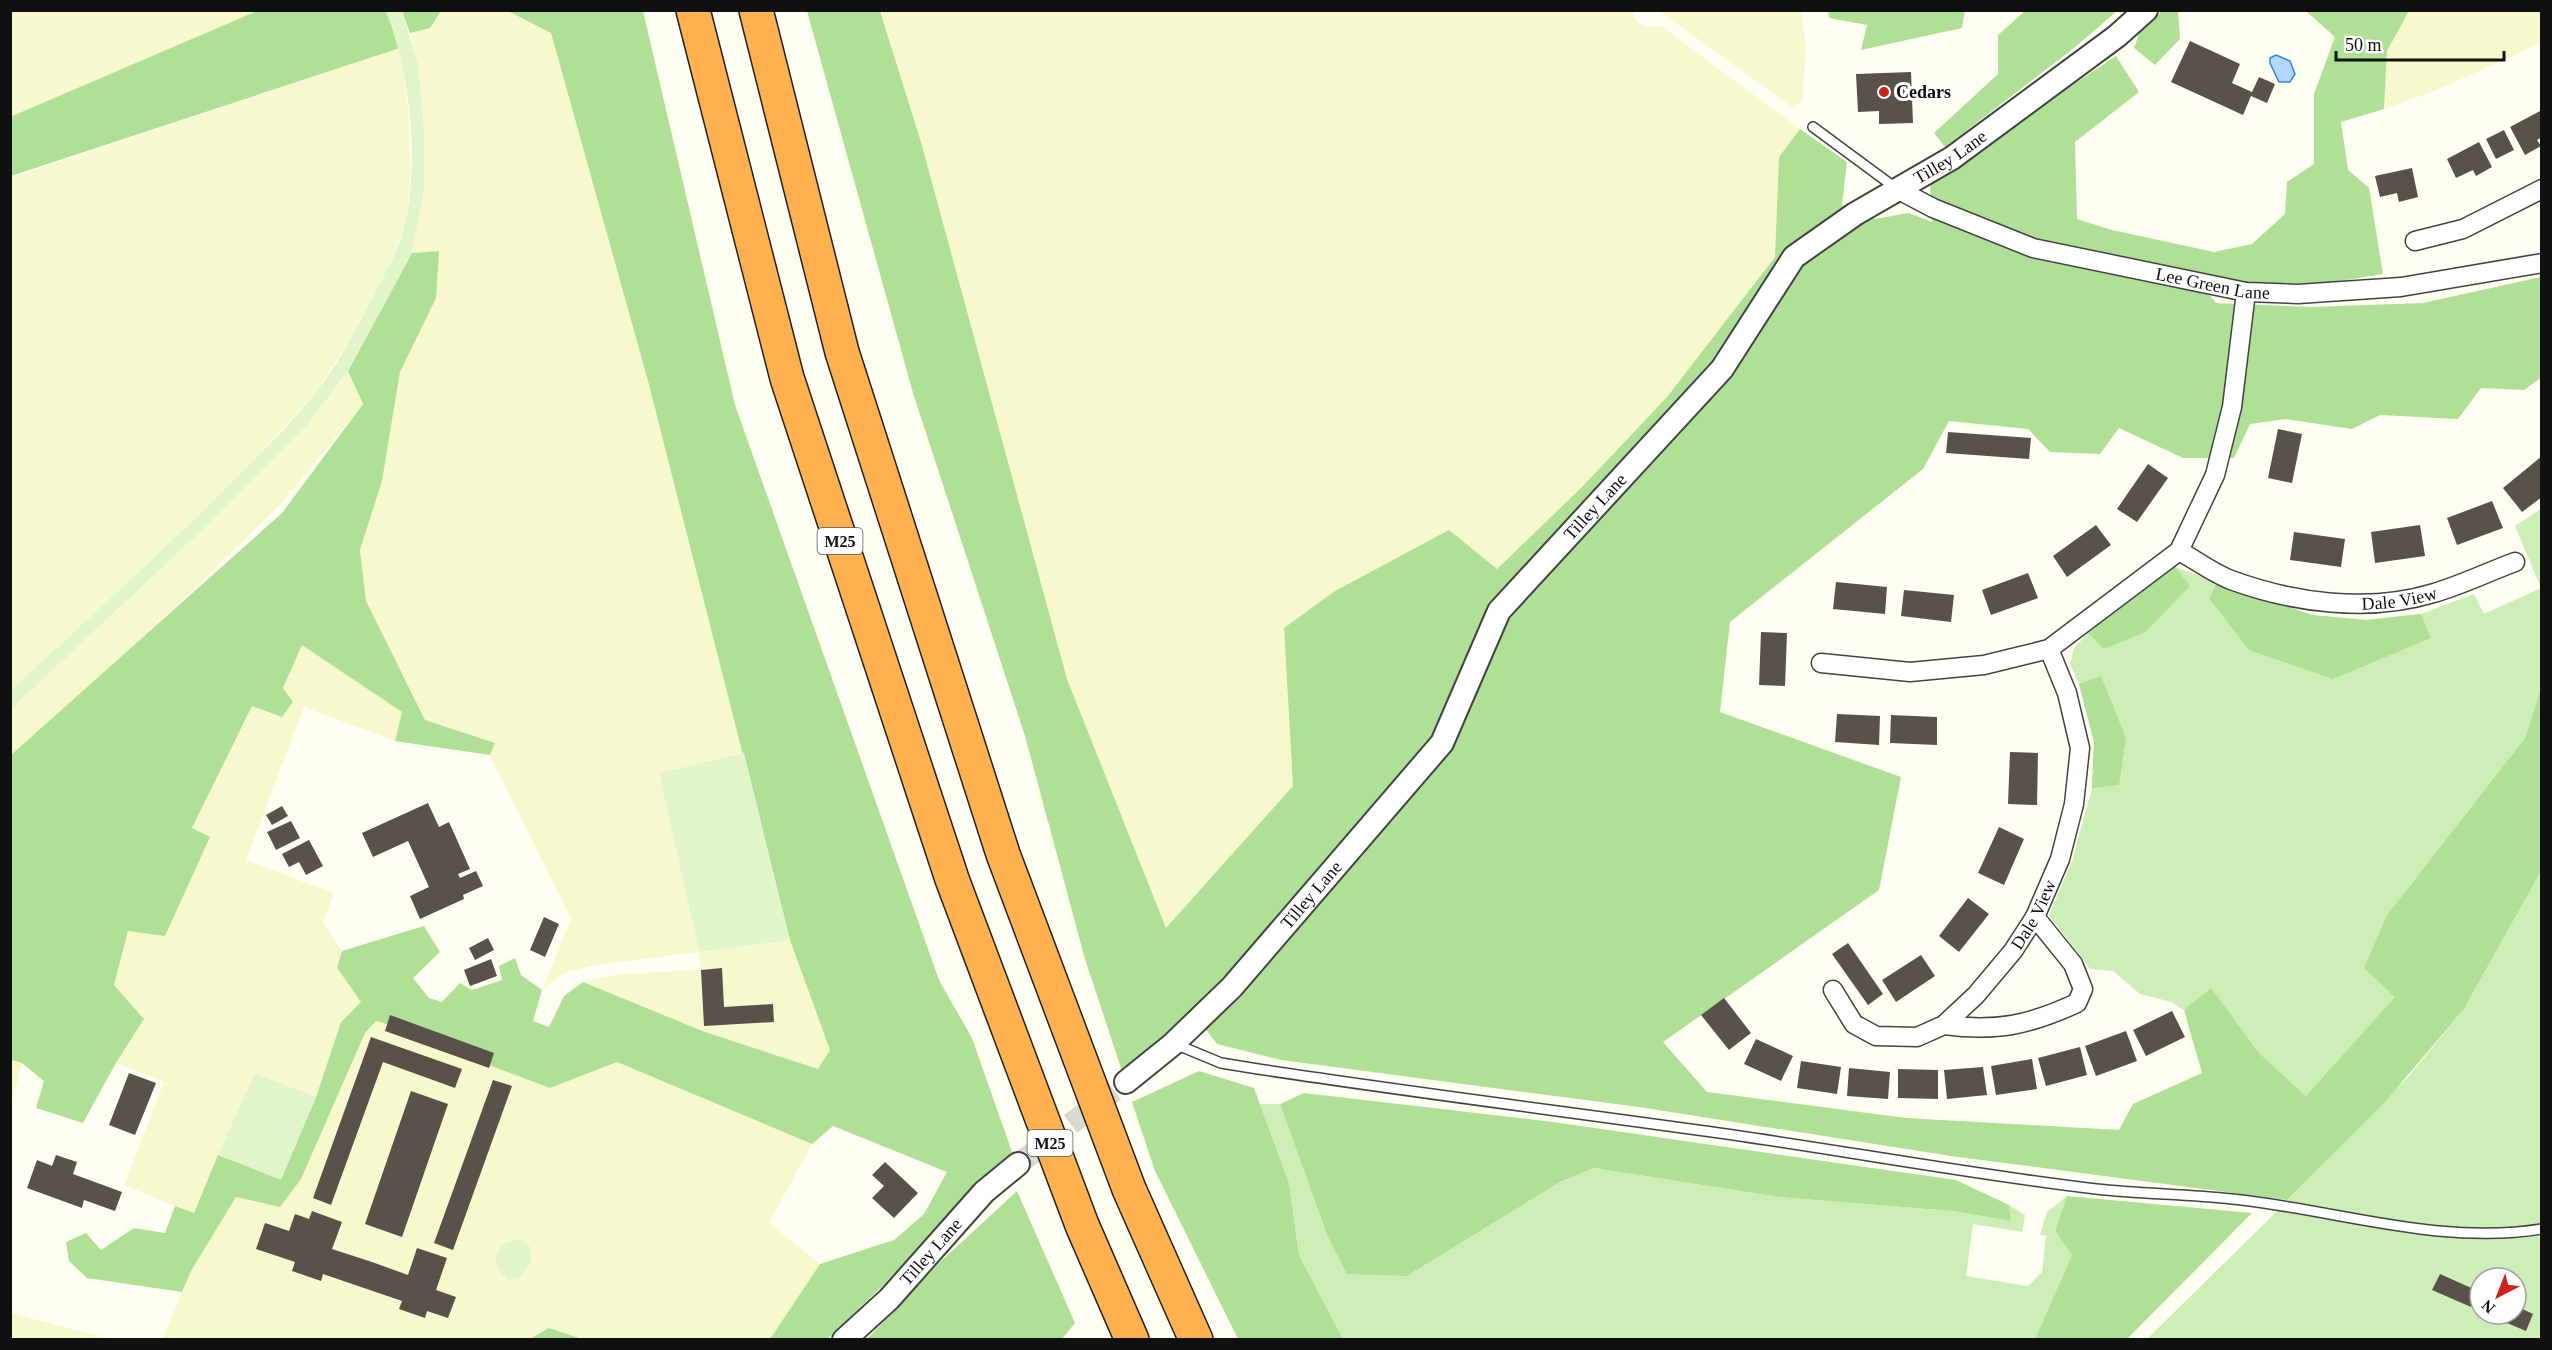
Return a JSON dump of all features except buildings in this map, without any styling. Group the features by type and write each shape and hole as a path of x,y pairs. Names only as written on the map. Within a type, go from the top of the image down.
{"highway":[{"name":"M25","path":"693,10 787,378 850,571 952,879 1019,1062 1082,1225 1132,1340"},
{"path":"756,10 842,352 1003,854 1130,1189 1196,1340"}],"street":[{"name":"Tilley Lane","path":"1126,1082 1173,1044 1232,987 1442,743 1499,611 1722,369 1794,257 1897,189 1952,158 2117,36 2146,10"},
{"name":"Lee Green Lane","path":"1897,189 1933,208 2033,248 2246,292 2298,294 2401,287 2541,263"},
{"path":"2415,241 2463,229 2541,189"},
{"path":"1821,663 1910,672 1984,665 2049,649 2179,551 2216,475 2232,407 2246,292"},
{"name":"Dale View","path":"2179,551 2229,579 2277,594 2325,603 2380,602 2432,594 2515,562"},
{"name":"Dale View","path":"1833,990 1854,1024 1876,1036 1917,1037 1944,1024 1976,995 2013,951 2035,916 2060,859 2074,804 2080,748 2067,693 2049,649"},
{"path":"1944,1024 1977,1029 2037,1021 2077,1003 2083,989 2073,964 2035,916"},
{"name":"Tilley Lane","path":"844,1340 890,1299 984,1192 1018,1164"}],"lane":[{"path":"1813,127 1897,189"},
{"path":"1173,1044 1221,1063 1249,1068 1501,1105 1691,1129 1993,1177 2100,1190 2234,1199 2438,1230 2507,1234 2541,1229"}],"green space":[{"path":"1828,10 1965,11 1962,28 1861,50 1867,25 1829,18"},
{"path":"11,11 257,11 11,117"},
{"path":"257,11 386,11 400,48 11,176 10,117"},
{"path":"386,11 402,11 418,64 424,128 424,189 412,253 348,371 308,424 201,531 11,709 11,690 188,525 292,421 324,381 361,320 397,249 404,230 410,194 412,141 410,114 401,61"},
{"path":"402,11 441,11 430,28 410,33"},
{"path":"441,11 508,11 551,33 648,381 744,753 659,773 699,952 595,965 564,973 542,990 571,919 490,755 495,743 425,720 366,601 360,550 382,481 400,372 435,298 439,251 412,253 424,189 424,128 418,64 410,33 430,28"},
{"path":"508,11 643,11 735,405 939,980 972,1038 1012,1152 827,1339 770,1339 820,1264 894,1240 924,1214 947,1172 833,1126 812,1144 617,1062 550,1088 486,1064 429,1037 376,1021 365,1033 301,1179 280,1207 236,1197 191,1271 182,1292 87,1278 69,1261 66,1242 86,1233 101,1250 134,1228 165,1233 175,1206 194,1213 218,1155 281,1179 316,1097 341,1022 361,1002 337,968 342,951 424,926 440,952 413,978 429,998 442,1002 460,983 472,990 502,980 499,966 515,958 521,975 542,990 533,1021 549,1027 564,996 583,982 705,1032 818,1069 830,1050 790,940 648,381 551,33"},
{"path":"807,11 880,11 921,142 1067,679 1166,928 1293,786 1284,628 1335,591 1449,530 1497,569 1582,487 1667,397 1775,257 1779,157 1800,129 1847,162 1842,204 1857,222 1909,213 1932,222 1930,180 2116,56 2139,92 2075,142 2077,219 2112,230 2214,252 2252,244 2285,214 2287,182 2314,164 2314,94 2335,37 2306,11 2409,11 2387,51 2384,109 2341,122 2348,170 2369,188 2383,274 2304,287 2210,278 2207,292 2216,303 2312,307 2423,303 2541,277 2541,378 2524,390 2481,388 2458,419 2380,415 2352,429 2286,419 2250,424 2234,458 2183,458 2119,428 2100,454 2050,452 2028,429 1949,421 1923,469 1730,622 1720,712 1901,777 1879,890 1663,1042 1707,1092 1906,1118 2119,1130 2133,1104 2202,1073 2184,1010 2211,988 2259,1053 2306,1096 2395,997 2364,968 2387,915 2525,738 2541,688 2541,871 2464,1009 2385,1102 2287,1200 1951,1156 1639,1107 1281,1060 1217,1044 1192,1011 1122,1071 1085,959 1025,736 913,393"},
{"path":"880,11 1632,11 1636,21 1646,27 1661,26 1800,129 1779,157 1775,257 1667,397 1582,487 1497,569 1284,628 1293,786 1166,928 1067,679 921,142"},
{"path":"1659,11 1801,11 1806,47 1802,101 1792,107"},
{"path":"2025,11 2117,11 2074,48 1945,147 1934,133 1998,74 1998,35"},
{"path":"2162,11 2181,11 2178,13 2180,39 2155,65 2134,48 2141,28"},
{"path":"2409,11 2541,11 2541,43 2437,90 2384,109 2387,51"},
{"path":"400,48 408,105 411,173 406,222 390,265 355,332 316,392 256,458 161,552 11,690 11,178"},
{"path":"439,251 436,298 400,372 382,481 360,550 366,601 425,720 495,743 490,755 395,741 402,712 302,645 283,688 293,702 282,717 252,706 192,828 210,837 165,936 128,931 114,985 144,1019 116,1063 83,1123 36,1108 44,1081 22,1063 11,1060 11,755 282,513 363,404 348,371 412,253"},
{"path":"348,371 363,404 282,503 135,646 11,755 11,709 201,531 308,424"},
{"path":"2541,509 2541,588 2515,526"},
{"path":"2175,567 2312,615 2366,620 2421,614 2474,594 2484,614 2541,588 2541,688 2525,738 2387,915 2396,997 2306,1096 2259,1053 2214,995 2184,1010 2171,1002 2140,994 2113,971 2090,969 2049,915 2072,861 2092,788 2094,742 2079,684 2070,664 2074,648 2088,633"},
{"path":"2175,567 2190,586 2145,632 2104,649 2088,633"},
{"path":"2217,583 2312,615 2366,620 2421,614 2431,638 2333,679 2249,650 2209,598"},
{"path":"302,644 402,712 395,741 304,707 246,860 334,893 323,922 342,951 337,969 361,1002 341,1022 316,1097 255,1073 193,1214 124,1185 164,1082 116,1063 144,1019 114,985 128,931 200,857 210,837 192,829 252,706 283,689"},
{"path":"2101,676 2126,738 2119,785 2092,788 2094,742 2079,684"},
{"path":"744,753 790,940 699,952 659,773"},
{"path":"2541,871 2541,1339 2146,1340 2270,1218 2409,1076 2464,1009"},
{"path":"790,940 831,1050 818,1070 705,1032 583,982 620,974 701,970 699,952"},
{"path":"376,1021 429,1037 486,1064 550,1088 617,1062 812,1144 769,1223 820,1264 770,1339 582,1340 549,1328 530,1340 162,1340 191,1271 236,1197 280,1207 365,1033"},
{"path":"11,1060 22,1063 11,1105"},
{"path":"1199,1071 1254,1088 1289,1183 1299,1255 1343,1339 1238,1339 1155,1171 1132,1102"},
{"path":"255,1073 316,1097 281,1180 218,1155"},
{"path":"1304,1093 1553,1122 1956,1180 2009,1205 2011,1221 1952,1211 1779,1197 1594,1168 1560,1182 1407,1276 1347,1274 1327,1235 1280,1104"},
{"path":"1260,1104 1280,1104 1327,1235 1407,1276 1560,1182 1594,1168 1779,1197 1952,1211 2011,1221 2009,1205 2025,1215 2022,1232 1973,1224 1966,1276 2028,1286 2042,1272 2046,1236 2040,1235 2047,1212 2067,1196 2055,1231 2072,1255 2035,1339 1343,1339 1299,1255 1289,1183"},
{"path":"1017,1191 1075,1323 1062,1339 866,1340 938,1264"},
{"path":"2067,1196 2252,1213 2127,1339 2035,1339 2072,1255 2055,1231"},
{"path":"521,1239 530,1247 532,1261 519,1279 508,1280 498,1267 497,1254 505,1245"},
{"path":"11,1313 110,1339 11,1339"},
{"path":"549,1328 582,1339 530,1339"}],"water":[{"path":"2276,55 2290,61 2295,74 2290,82 2279,82 2270,63 2270,58"}],"tunnel":[{"path":"1018,1164 1126,1082"}],"place":[{"name":"Cedars","path":"1884,92"}]}
